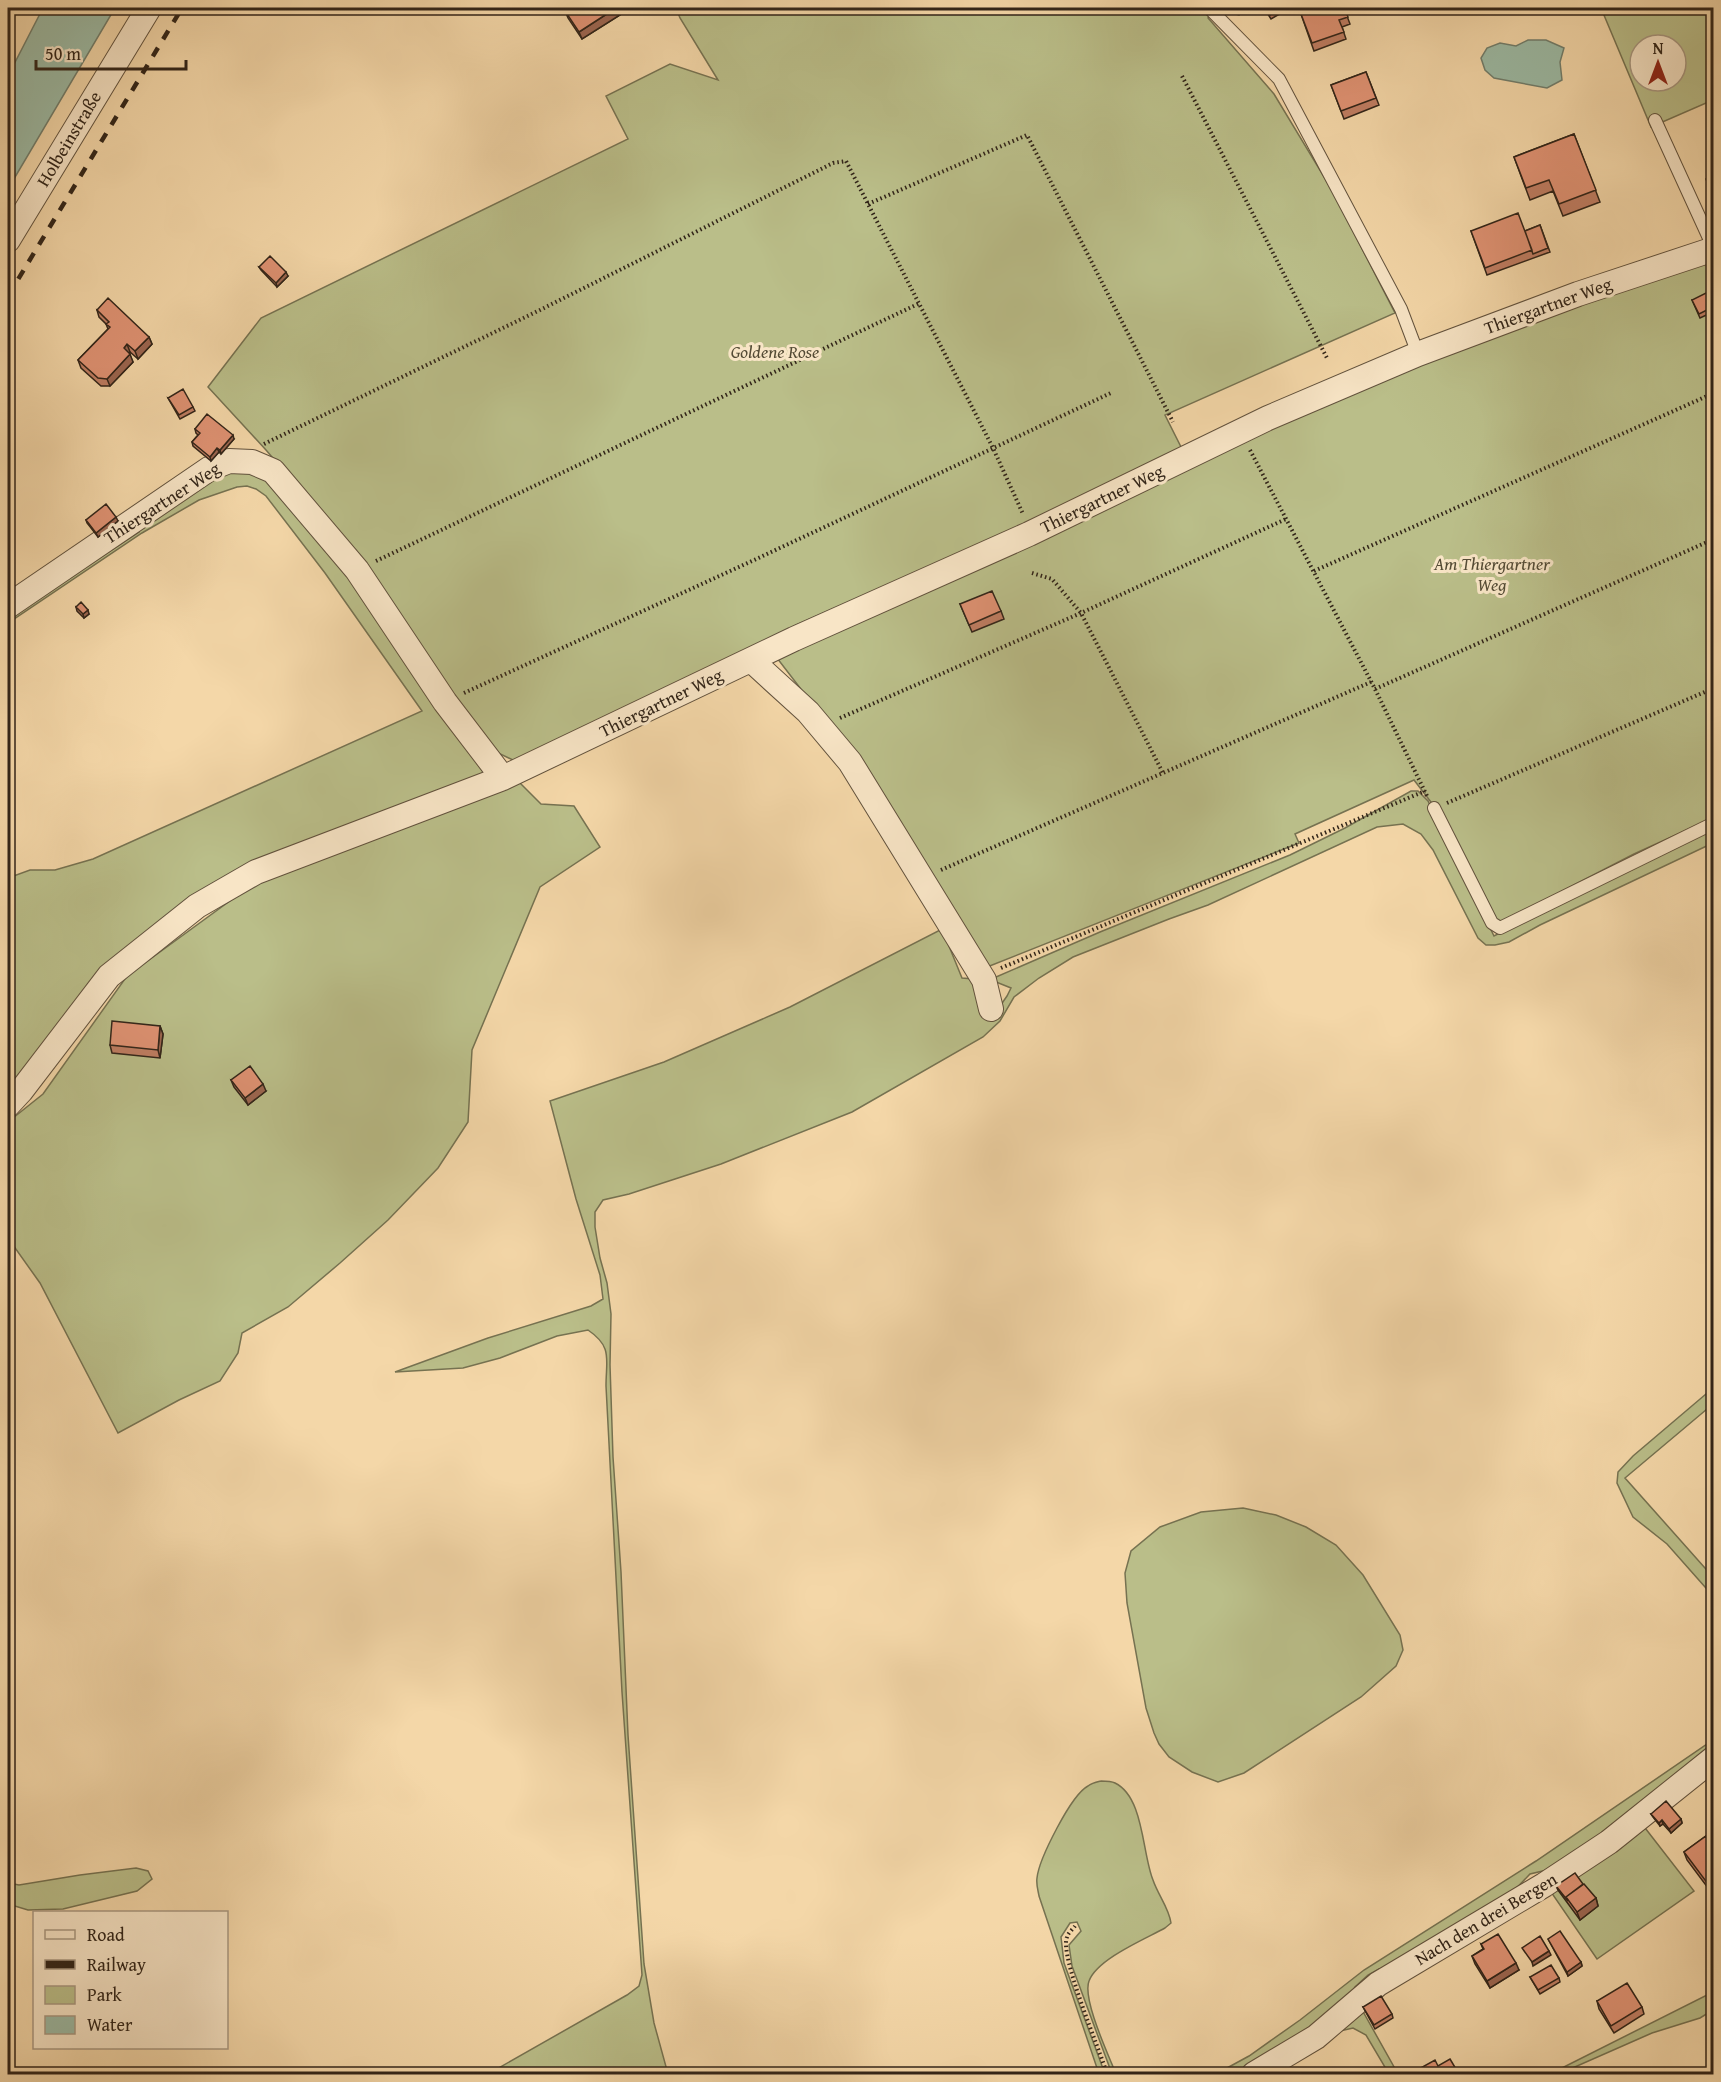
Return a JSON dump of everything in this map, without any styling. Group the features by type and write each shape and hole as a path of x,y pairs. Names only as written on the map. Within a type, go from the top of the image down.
{"street":[{"name":"Holbeinstraße","path":"8,240 149,8"},
{"name":"Thiergartner Weg","path":"8,1105 109,976 197,906 256,872 503,778 751,660 1029,534 1241,431 1418,354 1578,294 1713,249"},
{"name":"Thiergartner Weg","path":"8,606 209,469 229,461 252,462"},
{"path":"252,462 273,471 357,570 445,702 503,778"},
{"path":"751,660 808,712 850,762 984,980 991,1009"},
{"name":"Nach den drei Bergen","path":"1254,2074 1316,2037 1378,1984 1544,1885 1609,1842 1713,1758"}],"lane":[{"path":"1209,8 1279,79 1401,309 1418,354"},
{"path":"1655,120 1713,249"},
{"path":"1434,808 1492,923 1500,928 1713,823"}],"path":[{"path":"8,24 18,8"},
{"path":"1182,76 1327,358"},
{"path":"868,204 1027,135 1173,422"},
{"path":"252,462 262,445 540,310 833,163 846,161 993,447 1026,519 1029,534"},
{"path":"357,570 920,303"},
{"path":"445,702 1113,392"},
{"path":"1314,571 1713,393"},
{"path":"1241,431 1434,808 1713,688"},
{"path":"820,726 1081,613 1286,519"},
{"path":"1375,689 1713,539"},
{"path":"1032,573 1052,579 1081,613 1163,773"},
{"path":"921,879 1371,682"},
{"path":"984,980 988,973 1425,791"},
{"path":"1075,1926 1067,1936 1066,1949 1069,1968 1107,2074"}],"green space":[{"name":"Goldene Rose","path":"676,8 1214,8 1208,18 1274,94 1332,190 1395,313 1165,415 1182,449 1022,527 796,625 674,690 515,761 496,752 449,700 371,572 266,450 208,387 261,318 628,139 606,96 670,64 718,80"},
{"path":"1214,8 1250,8 1239,15"},
{"path":"1601,8 1713,8 1713,100 1651,127 1637,93 1688,93 1688,33 1628,33 1628,72"},
{"name":"Am Thiergartner Weg","path":"1705,256 1713,272 1713,818 1634,854 1498,924 1434,806 1414,780 1295,834 1299,843 982,969 827,723 777,658 1274,424 1582,301"},
{"path":"221,469 260,473 360,587 487,777 196,905 8,1095 8,878 30,870 55,870 93,859 422,711 325,573 266,496 247,486 237,487 199,500 142,533 8,623 8,618 139,532 134,525"},
{"path":"517,780 541,804 574,806 600,847 540,887 472,1050 468,1122 438,1168 388,1220 288,1307 242,1333 238,1353 220,1381 118,1433 40,1283 8,1238 8,1122 43,1094 127,976 275,868"},
{"path":"1411,791 1418,791 1428,801 1494,936 1713,824 1713,843 1509,942 1486,945 1478,938 1433,850 1421,834 1403,824 1377,827 1208,905 1073,957 1014,997 1000,1021 983,1037 852,1112 721,1164 629,1194 603,1200 595,1212 595,1227 611,1314 613,1457 628,1735 644,1964 654,2023 668,2074 488,2074 627,1995 639,1986 642,1975 622,1692 605,1348 588,1330 557,1336 500,1358 463,1368 395,1372 488,1338 591,1306 603,1299 600,1275 576,1199 550,1101 664,1062 790,1007 942,929 962,978 974,979 996,1012 1011,988 996,982 996,977 1290,855 1345,828"},
{"path":"1713,1388 1713,1404 1625,1478 1713,1577 1713,1596 1667,1544 1633,1517 1617,1483 1618,1472 1633,1456"},
{"path":"1243,1508 1276,1515 1306,1527 1336,1545 1363,1575 1400,1635 1403,1650 1396,1666 1361,1697 1244,1773 1218,1782 1192,1772 1169,1757 1154,1733 1146,1708 1127,1603 1125,1573 1131,1551 1160,1527 1201,1512"},
{"path":"1713,1740 1713,1754 1564,1866 1530,1874 1507,1898 1389,1968 1379,1969 1368,1975 1355,1987 1331,2018 1244,2074 1216,2074 1249,2056 1364,1970 1536,1861"},
{"path":"1101,1781 1115,1783 1125,1790 1132,1800 1141,1827 1149,1869 1171,1923 1111,1957 1101,1965 1089,1981 1089,2001 1116,2074 1112,2074 1072,1966 1069,1945 1081,1931 1077,1922 1070,1923 1061,1937 1064,1963 1105,2074 1099,2074 1039,1896 1037,1882 1043,1857 1065,1814 1081,1792 1091,1784"},
{"path":"1642,1824 1694,1891 1597,1959 1551,1892"},
{"path":"136,1868 148,1871 152,1879 137,1891 63,1909 28,1910 8,1904 8,1883 19,1885"},
{"path":"1713,1992 1713,2010 1700,2018 1652,2033 1559,2074 1550,2074"},
{"path":"1361,2008 1398,2074 1389,2074 1366,2035 1353,2028 1336,2032"}],"water":[{"path":"43,8 115,8 8,189 8,76"},
{"path":"1528,40 1546,40 1564,48 1560,62 1562,80 1547,88 1494,78 1485,70 1481,58 1487,48 1500,43 1516,46"}],"building":[{"path":"570,8 616,8 579,32 565,11"},
{"path":"1265,8 1283,8 1270,15"},
{"path":"1320,8 1344,8 1348,17 1339,20 1344,32 1312,43 1301,14"},
{"path":"1366,72 1376,98 1341,111 1331,85"},
{"path":"1574,134 1596,190 1559,204 1549,180 1526,188 1514,157"},
{"path":"1713,177 1713,195 1712,195 1706,179"},
{"path":"1518,213 1532,250 1485,268 1471,231"},
{"path":"1540,225 1548,248 1533,254 1525,231"},
{"path":"270,256 286,272 276,283 259,267"},
{"path":"1710,291 1713,307 1699,314 1692,300"},
{"path":"108,298 149,337 135,351 127,344 124,348 130,354 107,379 98,378 78,360 110,327 106,324 109,322 97,310"},
{"path":"183,389 193,407 179,415 168,398"},
{"path":"207,414 233,435 220,450 217,448 210,457 192,442 200,433 195,429"},
{"path":"106,504 116,517 96,533 86,520"},
{"path":"992,591 1001,611 969,625 960,604"},
{"path":"81,602 88,610 83,614 76,607"},
{"path":"112,1021 160,1026 158,1050 110,1045"},
{"path":"250,1066 263,1084 245,1098 231,1080"},
{"path":"1713,1767 1713,1778 1707,1772"},
{"path":"1666,1801 1681,1819 1669,1829 1662,1820 1659,1823 1651,1814"},
{"path":"1706,1836 1713,1846 1713,1880 1708,1884 1684,1852"},
{"path":"1575,1873 1583,1884 1566,1897 1568,1901 1556,1886"},
{"path":"1584,1884 1596,1898 1577,1912 1566,1897"},
{"path":"1560,1931 1581,1962 1567,1972 1548,1939"},
{"path":"1498,1934 1516,1963 1487,1981 1472,1956 1484,1949 1481,1944"},
{"path":"1540,1936 1549,1951 1532,1962 1522,1948"},
{"path":"1551,1965 1559,1978 1538,1990 1530,1977"},
{"path":"1627,1983 1642,2007 1611,2026 1597,2001"},
{"path":"1381,1996 1392,2014 1374,2025 1363,2007"},
{"path":"1450,2059 1459,2074 1420,2074 1417,2070 1435,2060 1438,2066"}],"railway":[{"path":"8,296 182,8"}]}
